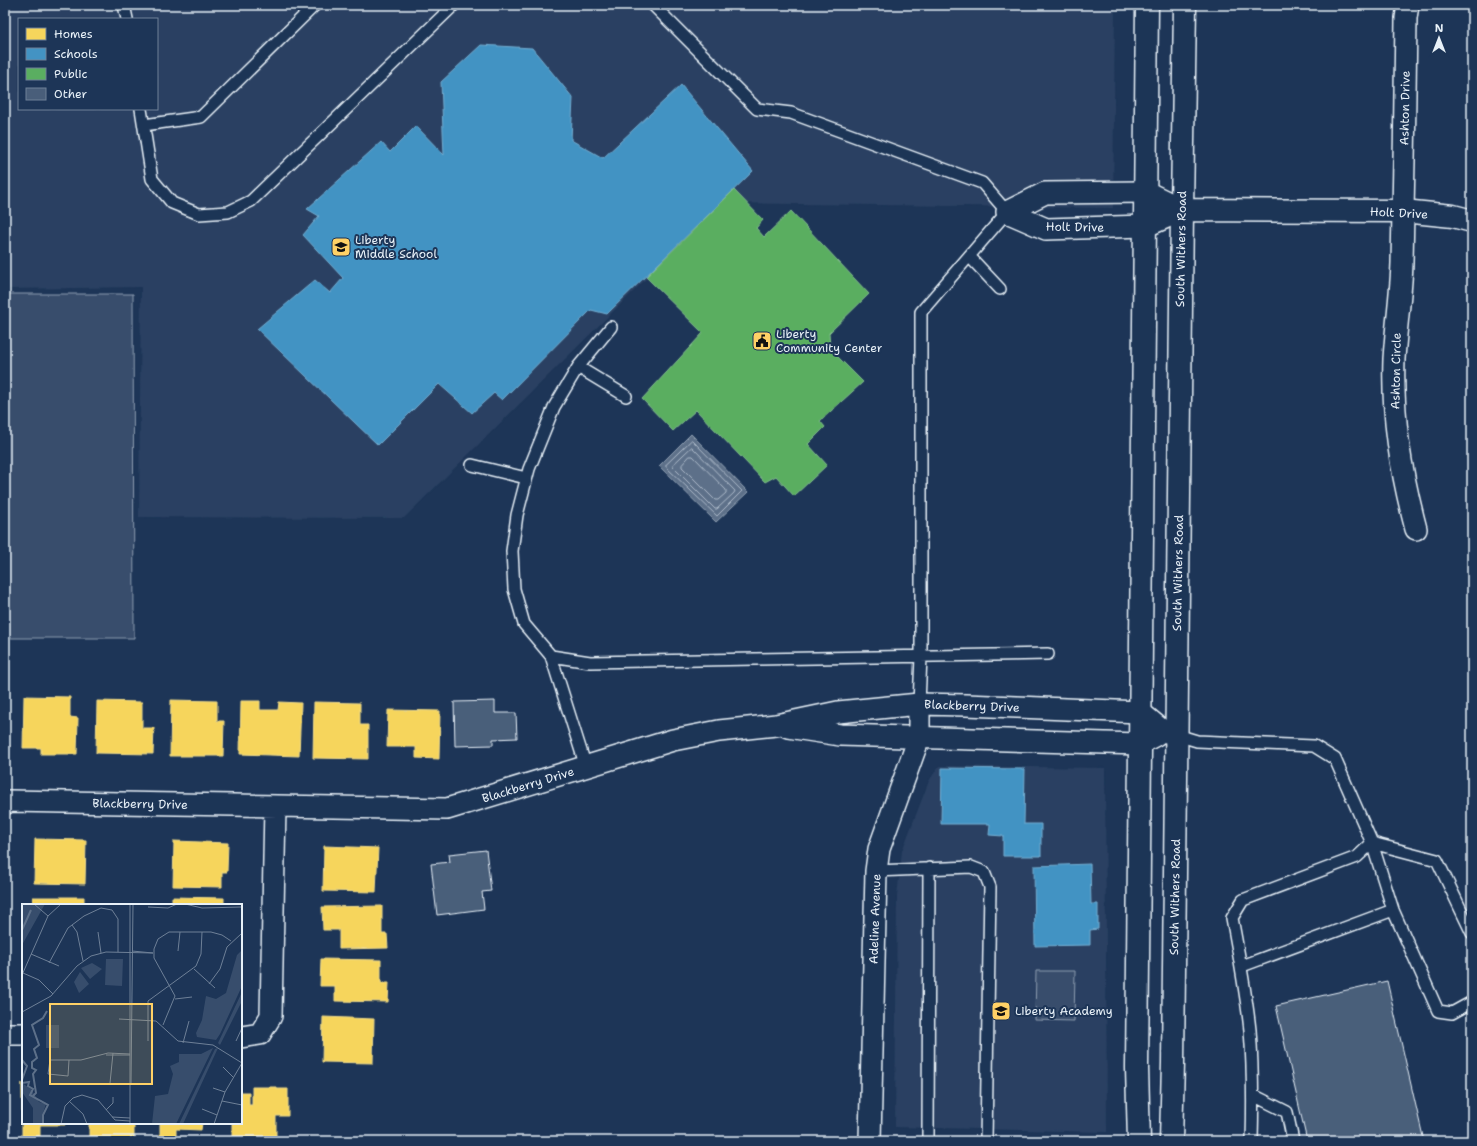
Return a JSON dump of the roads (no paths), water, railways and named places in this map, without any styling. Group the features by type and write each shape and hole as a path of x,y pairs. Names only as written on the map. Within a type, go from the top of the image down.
{"main road":[{"path":"1138,1141 1136,1068 1147,5"},
{"name":"South Withers Road","path":"1171,1141 1170,733 1182,210 1185,5"},
{"name":"Holt Drive","path":"1145,192 1182,210"},
{"name":"Holt Drive","path":"1145,226 1182,210 1403,211 1453,216 1472,221"}],"street":[{"name":"Ashton Drive","path":"1403,211 1406,18 1408,5"},
{"name":"Holt Drive","path":"1007,212 1045,194 1145,192"},
{"name":"Ashton Circle","path":"1403,211 1401,291 1394,358 1394,400 1398,451 1406,492 1416,529"},
{"name":"Holt Drive","path":"1007,212 1046,229 1145,226"},
{"name":"Blackberry Drive","path":"5,804 9,801 447,809 673,740 719,731 776,725 838,712 918,704 1140,712"},
{"name":"Adeline Avenue","path":"870,1141 876,871 879,849 918,738 918,704"},
{"path":"1140,712 1170,733"},
{"name":"Blackberry Drive","path":"776,725 840,735 1139,744 1170,733"},
{"path":"242,1037 260,1034 271,1016 275,806"},
{"path":"5,1034 22,1034"}],"lane":[{"path":"124,5 127,18"},
{"path":"144,125 201,116 315,5"},
{"path":"141,110 152,179 172,203 199,214 228,212 251,200 454,5"},
{"path":"653,5 757,109 791,113 982,183 1007,212 921,312 921,656 918,704"},
{"path":"969,256 1000,289"},
{"path":"586,767 551,656 524,624 514,589 512,551 517,515 526,478 554,407 578,367 611,327"},
{"path":"578,367 626,396"},
{"path":"472,465 526,478"},
{"path":"551,656 590,662 1048,654"},
{"path":"1170,733 1197,741 1314,746 1335,759 1372,843 1393,910 1438,1011 1452,1013 1472,1002"},
{"path":"1372,843 1437,860 1472,933"},
{"path":"1252,1141 1253,1095 1250,1031 1242,966 1232,918 1243,900 1357,857 1372,843"},
{"path":"876,871 971,867 984,872 990,887 986,1141"},
{"path":"928,1141 929,868"},
{"path":"1242,966 1393,910"},
{"path":"1253,1095 1287,1112 1293,1141"}],"water":[{"path":"691,434 748,492 716,522 659,466"}],"place":[{"name":"Liberty Middle School","path":"341,247"},
{"name":"Liberty Community Center","path":"762,341"},
{"name":"Liberty Academy","path":"1001,1011"}]}
